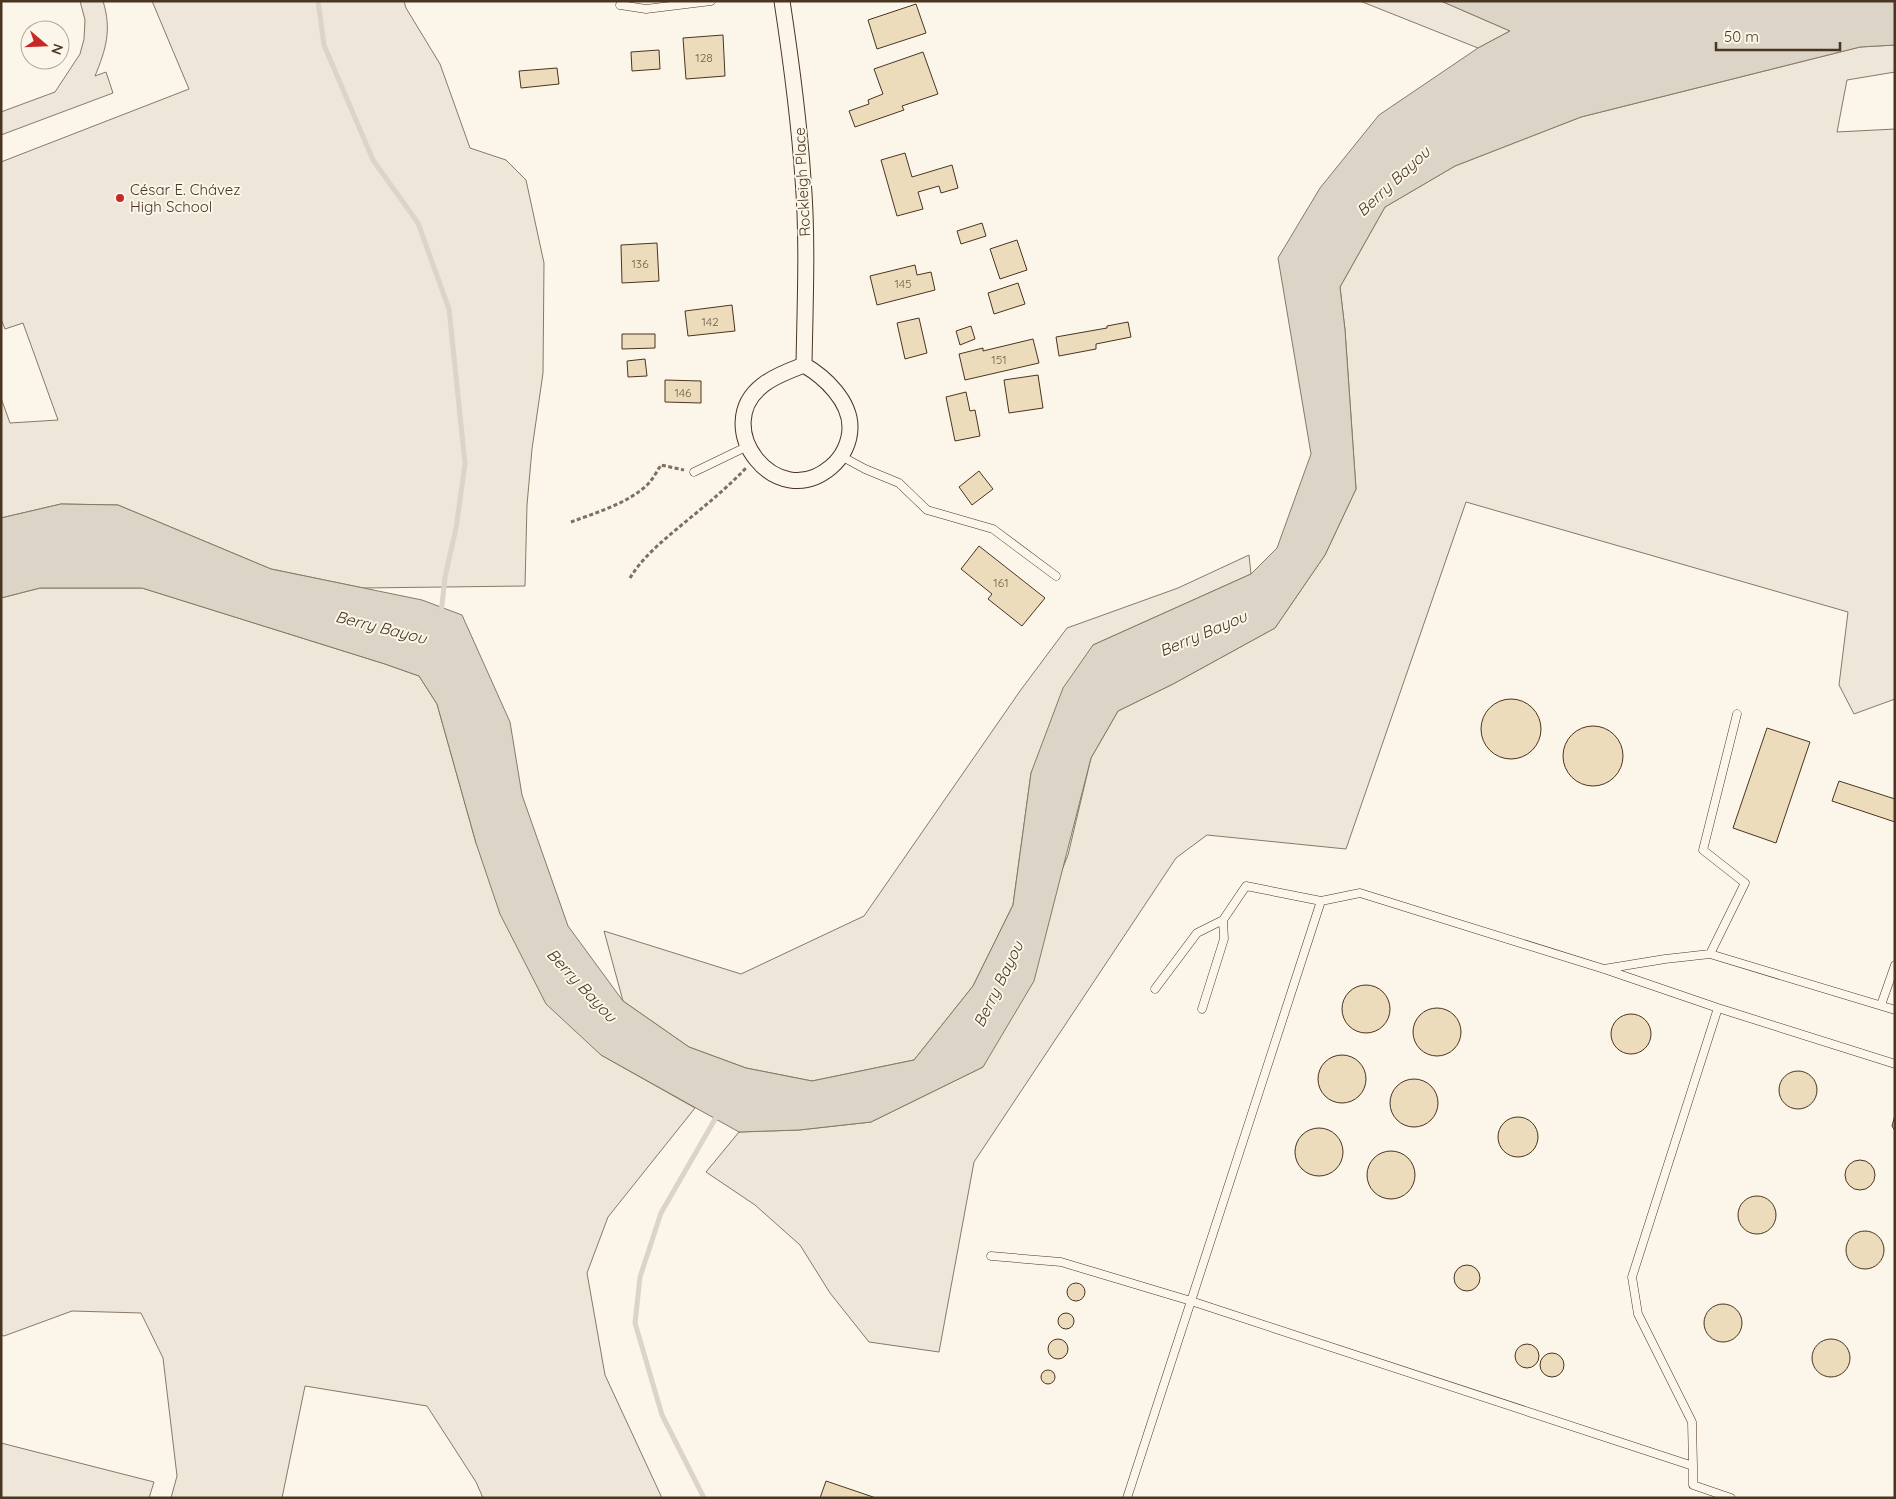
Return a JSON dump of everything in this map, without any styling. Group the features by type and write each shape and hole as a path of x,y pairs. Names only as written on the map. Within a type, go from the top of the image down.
{"street":[{"name":"Rockleigh Place","path":"782,1 796,89 804,180 804,365"},
{"path":"804,365 826,381 844,402 850,419 850,431 848,443 840,456 826,471 804,479 792,479 775,474 762,466 751,452 744,430 744,419 750,400 756,391 764,384 804,365"}],"lane":[{"path":"620,5 646,8 711,1"},
{"path":"694,472 751,452"},
{"path":"840,456 898,484 927,510 993,530 1056,576"},
{"path":"1710,954 1745,883 1703,850 1737,714"},
{"path":"1155,989 1197,933 1223,920 1246,886 1321,901 1360,893 1604,969 1718,1008 1895,1064"},
{"path":"1127,1498 1321,901"},
{"path":"1202,1009 1224,939 1223,920"},
{"path":"1604,969 1710,954 1895,1010"},
{"path":"1881,1005 1895,965"},
{"path":"1718,1008 1632,1277 1638,1314 1692,1422 1693,1485 1731,1498"},
{"path":"991,1256 1061,1262 1191,1301 1693,1466"}],"path":[{"path":"630,578 638,565 669,535 728,486 751,452"},
{"path":"571,522 604,510 629,497 647,484 661,465 694,472"}],"shaded area":[{"path":"80,1 103,1 106,11 107,30 105,48 95,76 106,72 113,93 1,135 1,112 55,92 80,54 84,39 85,20"},
{"path":"152,1 404,1 406,8 440,64 470,148 506,160 526,180 544,263 543,373 532,449 527,505 525,586 363,588 271,569 118,505 61,504 1,518 1,398 10,423 58,420 23,323 5,329 1,319 1,162 189,89"},
{"path":"1360,1 1441,1 1510,31 1478,48"},
{"path":"1895,45 1895,72 1847,80 1837,132 1895,129 1895,699 1854,714 1839,685 1848,612 1466,502 1346,849 1207,835 1176,858 974,1162 939,1352 869,1342 830,1293 800,1245 755,1205 706,1172 739,1132 799,1130 871,1122 983,1067 1068,855 1091,758 1118,711 1173,684 1275,628 1325,555 1356,489 1345,330 1340,287 1385,207 1455,166 1581,117 1860,47"},
{"path":"1249,555 1251,574 1093,645 1031,773 1013,905 973,986 914,1060 812,1081 746,1068 689,1047 623,1001 604,931 741,974 864,916 1020,691 1067,628 1178,588"},
{"path":"40,588 142,588 419,676 437,704 476,843 601,1055 695,1108 608,1217 587,1273 605,1375 662,1498 483,1498 476,1482 427,1406 305,1386 282,1498 171,1498 177,1476 163,1358 141,1313 72,1311 4,1336 1,1335 1,598"},
{"path":"1,1443 154,1482 149,1498 1,1498"}],"water":[{"name":"Berry Bayou","path":"1441,1 1895,1 1895,45 1860,47 1581,117 1455,166 1385,207 1340,287 1345,330 1356,489 1325,555 1275,628 1173,684 1118,711 1091,758 1034,981 983,1067 871,1122 799,1130 739,1132 601,1055 546,1004 500,914 476,843 437,704 419,676 142,588 40,588 1,598 1,518 61,504 118,505 271,569 422,600 462,615 510,722 522,795 568,926 623,1001 689,1047 746,1068 812,1081 914,1060 973,986 1013,905 1031,773 1063,688 1093,645 1251,574 1277,548 1311,454 1278,258 1320,188 1379,115 1478,48 1510,31"}],"building":[{"path":"916,4 926,33 877,49 868,20"},
{"path":"723,35 725,76 686,79 683,38"},
{"path":"659,50 660,69 632,71 631,52"},
{"path":"923,52 938,94 902,106 904,110 855,127 849,111 869,104 868,100 883,94 874,69"},
{"path":"557,68 559,84 521,88 519,71"},
{"path":"905,153 912,177 952,165 958,188 941,193 939,186 918,192 923,209 897,216 881,160"},
{"path":"982,223 986,236 961,244 957,231"},
{"path":"1017,240 1027,270 1000,279 990,249"},
{"path":"657,243 659,281 622,283 621,245"},
{"path":"915,265 917,275 931,272 935,290 877,305 870,276"},
{"path":"1018,283 1025,304 994,314 988,293"},
{"path":"732,305 735,331 688,336 685,311"},
{"path":"919,318 927,353 905,359 897,323"},
{"path":"1128,322 1131,337 1096,344 1096,349 1059,356 1056,337 1107,328 1107,326"},
{"path":"971,326 975,339 960,345 956,331"},
{"path":"622,334 655,334 655,348 622,349"},
{"path":"1033,339 1039,363 965,380 959,354 983,348 983,351"},
{"path":"645,359 647,376 628,377 627,361"},
{"path":"1038,375 1043,408 1009,413 1004,380"},
{"path":"665,380 701,381 701,403 665,402"},
{"path":"966,392 970,411 975,410 980,436 955,441 946,397"},
{"path":"979,471 993,489 972,505 959,487"},
{"path":"979,546 1045,598 1022,626 988,599 992,594 961,569"},
{"path":"1505,699 1517,699 1528,704 1536,712 1541,723 1539,741 1528,754 1517,759 1505,759 1494,754 1486,746 1481,735 1481,723 1486,712 1494,704"},
{"path":"1593,726 1610,731 1618,739 1623,756 1618,773 1610,781 1593,786 1576,781 1568,773 1563,756 1568,739 1576,731"},
{"path":"1767,728 1810,742 1776,843 1733,828"},
{"path":"1839,781 1895,799 1895,822 1832,801"},
{"path":"1366,985 1375,987 1383,992 1388,1000 1390,1009 1388,1018 1383,1026 1375,1031 1366,1033 1357,1031 1349,1026 1344,1018 1342,1009 1344,1000 1349,992 1357,987"},
{"path":"1437,1008 1446,1010 1454,1015 1459,1023 1461,1032 1459,1041 1454,1049 1446,1054 1437,1056 1428,1054 1420,1049 1415,1041 1413,1032 1415,1023 1420,1015 1428,1010"},
{"path":"1627,1014 1635,1014 1642,1017 1648,1023 1651,1034 1648,1045 1642,1051 1635,1054 1627,1054 1620,1051 1614,1045 1611,1038 1611,1030 1614,1023 1620,1017"},
{"path":"1342,1055 1351,1057 1359,1062 1364,1070 1366,1079 1364,1088 1359,1096 1351,1101 1342,1103 1333,1101 1325,1096 1320,1088 1318,1079 1320,1070 1325,1062 1333,1057"},
{"path":"1798,1071 1805,1072 1811,1077 1816,1083 1816,1097 1811,1103 1805,1108 1798,1109 1791,1108 1785,1103 1780,1097 1779,1090 1780,1083 1785,1077 1791,1072"},
{"path":"1409,1079 1419,1079 1431,1086 1438,1098 1438,1108 1431,1120 1419,1127 1409,1127 1401,1123 1394,1116 1390,1108 1390,1098 1394,1090 1401,1083"},
{"path":"1895,1115 1895,1131 1892,1126"},
{"path":"1522,1117 1529,1120 1535,1126 1538,1137 1537,1145 1529,1154 1522,1157 1514,1157 1507,1154 1499,1145 1498,1133 1501,1126 1510,1118"},
{"path":"1319,1128 1328,1130 1336,1135 1341,1143 1343,1152 1341,1161 1336,1169 1328,1174 1319,1176 1310,1174 1302,1169 1297,1161 1295,1152 1297,1143 1302,1135 1310,1130"},
{"path":"1391,1151 1400,1153 1408,1158 1413,1166 1415,1175 1413,1184 1408,1192 1400,1197 1391,1199 1382,1197 1374,1192 1369,1184 1367,1175 1369,1166 1374,1158 1382,1153"},
{"path":"1860,1160 1871,1164 1875,1175 1871,1186 1860,1190 1849,1186 1845,1175 1849,1164"},
{"path":"1757,1196 1771,1201 1776,1215 1771,1229 1757,1234 1743,1229 1738,1215 1743,1201"},
{"path":"1865,1231 1879,1236 1884,1250 1879,1264 1865,1269 1851,1264 1846,1250 1851,1236"},
{"path":"1467,1265 1476,1269 1480,1278 1476,1287 1467,1291 1458,1287 1454,1278 1458,1269"},
{"path":"1076,1283 1082,1286 1085,1292 1082,1298 1076,1301 1070,1298 1067,1292 1070,1286"},
{"path":"1723,1304 1737,1309 1742,1323 1737,1337 1723,1342 1709,1337 1704,1323 1709,1309"},
{"path":"1066,1313 1072,1315 1074,1321 1072,1327 1066,1329 1060,1327 1058,1321 1060,1315"},
{"path":"1058,1339 1065,1342 1068,1349 1065,1356 1058,1359 1051,1356 1048,1349 1051,1342"},
{"path":"1831,1339 1845,1344 1850,1358 1845,1372 1831,1377 1817,1372 1812,1358 1817,1344"},
{"path":"1527,1344 1535,1348 1539,1356 1535,1364 1527,1368 1519,1364 1515,1356 1519,1348"},
{"path":"1552,1353 1560,1357 1564,1365 1560,1373 1552,1377 1544,1373 1540,1365 1544,1357"},
{"path":"1045,1370 1051,1370 1055,1377 1051,1384 1045,1384 1041,1380 1041,1374"},
{"path":"826,1481 876,1498 820,1498"}],"waterway":[{"path":"318,1 324,45 373,160 418,223 449,309 465,464 456,528 445,577 441,614"},
{"path":"704,1498 662,1415 635,1323 640,1277 661,1213 718,1114"}],"place":[{"name":"César E. Chávez High School","path":"120,198"}]}
